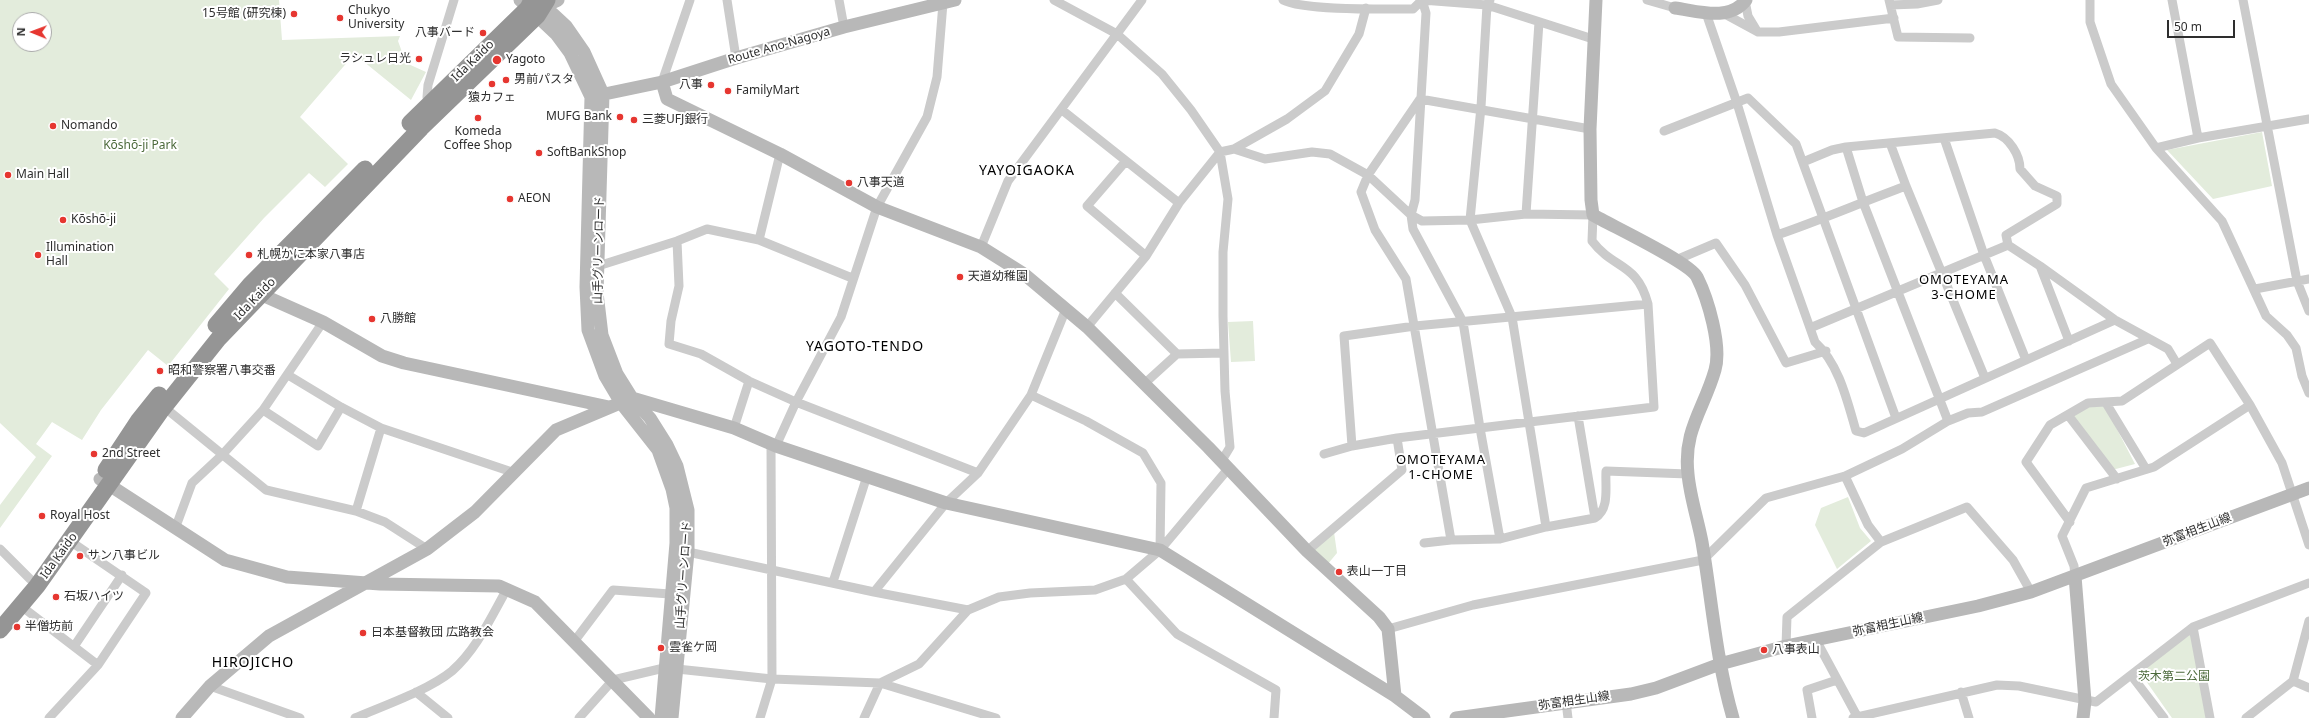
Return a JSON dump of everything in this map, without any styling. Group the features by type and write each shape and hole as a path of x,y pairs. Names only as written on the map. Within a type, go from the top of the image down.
{"highway":[{"name":"Ida Kaido","path":"0,630 21,606 70,540 140,420 255,289 429,104 538,4"},
{"name":"Ida Kaido","path":"0,618 255,289 421,128 538,4"}],"street":[{"path":"429,104 427,97 428,85 454,0"},
{"path":"690,0 662,82 667,99 780,154 877,207 981,247 1024,274 1087,327 1225,465 1307,551 1379,616 1388,629 1395,696"},
{"path":"727,0 736,58"},
{"path":"839,0 844,27"},
{"path":"864,718 880,684 919,664 968,610 999,597 1030,593 1095,590 1126,579 1160,550 1225,465 1230,447 1225,391 1223,252 1228,198 1220,152 1191,110 1162,74 1117,34 1054,0"},
{"path":"981,247 1008,181 1142,0"},
{"path":"1283,0 1288,2 1332,3 1366,8 1413,9 1422,0 1488,2 1539,22 1593,38"},
{"path":"1422,0 1426,13 1415,200 1411,215 1413,229 1463,322 1500,539"},
{"path":"1324,454 1352,446 1397,438 1654,407 1648,304 1644,288 1632,272 1601,253 1592,241 1593,215 1591,200 1590,129 1593,38 1596,0"},
{"path":"1647,0 1675,8 1723,14 1736,10 1746,1"},
{"path":"1938,0 1917,4 1890,3 1898,36 1970,38"},
{"path":"2090,0 2090,22 2111,84 2156,148 2222,221 2256,289 2266,316 2287,335 2296,348 2302,376 2309,392"},
{"path":"2172,0 2198,138"},
{"path":"2243,0 2266,126 2298,281 2309,311"},
{"path":"1746,1 1748,16 1758,32"},
{"path":"760,718 772,679 771,568 773,445 841,317 852,278 877,207 927,117 937,77 949,2"},
{"name":"Route Ano-Nagoya","path":"597,96 662,82 736,58 844,27 949,2"},
{"path":"1488,2 1481,110 1470,220 1512,317 1546,528"},
{"path":"538,4 566,26 584,52 597,96"},
{"path":"1087,327 1146,256 1179,203 1220,152 1234,149 1287,119 1325,91 1359,34 1366,8"},
{"path":"1706,13 1737,103 1777,235 1815,342 1826,352 1844,392 1856,431 1864,433 2115,320"},
{"path":"1723,14 1758,32 1779,32 1894,18"},
{"path":"1526,214 1534,119 1539,22"},
{"name":"山手グリーンロード","path":"597,96 598,314 602,335 620,403 650,418 667,445 677,466 688,510 688,552 661,718"},
{"name":"山手グリーンロード","path":"597,96 586,309 588,330 596,356 620,403 658,450 672,489 676,508 676,543 670,594 670,669 672,718"},
{"path":"1664,131 1748,98 1796,144 1896,418"},
{"path":"1420,99 1590,129"},
{"path":"1420,99 1368,175 1361,192 1375,230 1406,279 1451,540"},
{"path":"1062,110 1125,162 1179,203"},
{"path":"2156,148 2198,138 2309,119"},
{"path":"1803,162 1832,150 1846,147 1995,133 2003,136 2020,159 2020,169 2035,186 2058,196 2057,204 2006,235 2008,246 2040,266 2115,320 2168,349 2177,364"},
{"path":"1944,138 1984,255 2026,360"},
{"path":"1890,143 1906,186 1985,378"},
{"path":"1846,147 1863,202 1899,291 1948,421"},
{"path":"1234,149 1265,159 1312,152 1330,154 1368,175 1411,215 1422,220 1470,220 1526,214 1593,215 1676,260 1696,275 1709,308 1718,356 1715,371 1691,429 1688,441 1688,474 1702,544 1720,664 1732,717"},
{"path":"759,240 780,154"},
{"path":"1125,162 1087,206 1146,256"},
{"path":"1777,235 1823,220 1863,202 1906,186"},
{"path":"598,266 677,241 707,229 759,240 852,278"},
{"path":"677,241 679,286 671,321 669,344 701,354 749,381 796,402 978,472"},
{"path":"1676,260 1716,244 1745,285 1786,363 1826,352"},
{"path":"1810,328 2008,246"},
{"path":"2040,266 2069,341"},
{"path":"2256,289 2309,279"},
{"path":"255,289 323,322 382,356 404,363 620,403 734,428 773,445 946,503 1160,550 1395,696 1424,718"},
{"path":"1115,293 1178,354"},
{"path":"1352,446 1344,336 1415,326 1648,304"},
{"path":"874,592 946,503 978,472 1031,395 1066,309"},
{"path":"175,529 192,483 222,455 263,410 323,322"},
{"path":"1388,629 1474,606 1704,560 1766,498 1844,476 1902,449 1948,421 1968,413 1982,412 2148,339"},
{"path":"2070,522 2026,462 2050,425 2088,404 2122,401 2210,343 2250,405 2282,463 2309,545"},
{"path":"1144,384 1178,354 1224,353"},
{"path":"288,375 341,407 381,428 512,472"},
{"path":"734,428 749,381"},
{"path":"1031,395 1086,421 1143,453 1161,483 1160,550"},
{"path":"2106,402 2146,469"},
{"path":"182,718 210,686 269,636 364,582 428,549 475,512 512,472 556,430 620,403"},
{"path":"2083,718 2085,701 2074,566 2062,536 2086,488 2154,466 2250,405"},
{"path":"164,407 266,490 356,511 386,522 428,549"},
{"path":"263,410 318,446 341,407"},
{"path":"2068,415 2117,478"},
{"path":"1578,416 1595,518"},
{"path":"356,511 381,428"},
{"path":"1307,551 1402,470 1397,438"},
{"path":"1424,543 1451,540 1500,539 1595,518 1601,514 1605,507 1606,471 1688,474"},
{"path":"833,582 867,476"},
{"path":"1844,476 1868,525 1881,542"},
{"path":"104,482 225,560 287,577 364,582 499,586 535,602 573,642 613,680 648,718"},
{"name":"弥富相生山線","path":"1456,718 1656,688 1720,664 1786,646 1978,606 2031,592 2291,493 2309,488"},
{"path":"1786,646 1787,617 1881,542 1967,507 2013,560 2031,592"},
{"path":"49,718 98,665 114,644 146,593 70,540"},
{"path":"0,549 30,579"},
{"path":"688,552 771,568 874,592 968,610"},
{"path":"75,645 122,575"},
{"path":"1126,579 1177,634 1276,690 1274,718"},
{"path":"1816,640 1856,717 1997,685 2019,686 2085,701 2096,702 2193,627 2309,583"},
{"path":"355,718 416,692 452,671 478,641 507,590"},
{"path":"573,642 613,590 670,594"},
{"path":"21,606 75,645 98,665"},
{"path":"2246,718 2293,681 2309,621"},
{"path":"2193,627 2210,718"},
{"path":"579,718 613,680 670,669 772,679 880,684 996,718"},
{"path":"2131,675 2164,718"},
{"path":"1812,718 1807,690 1837,680"},
{"path":"2293,681 2309,688"},
{"path":"210,686 300,718"},
{"path":"416,692 448,718"},
{"path":"1961,692 1969,718"},
{"path":"1566,702 1568,718"}],"green space":[{"name":"Kōshō-ji Park","path":"0,0 279,0 282,40 400,36 398,41 406,63 426,72 411,100 358,57 350,59 300,117 348,164 325,187 309,173 264,218 214,274 229,289 168,366 148,350 101,410 82,440 52,422 36,444 52,456 0,528 0,505 36,457 0,423"},
{"path":"2262,132 2272,186 2213,199 2167,150"},
{"path":"1253,321 1255,361 1231,362 1228,322"},
{"path":"2089,406 2105,406 2135,464 2112,470 2073,415"},
{"path":"1848,497 1860,528 1871,541 1837,569 1815,525 1821,508"},
{"path":"1334,532 1337,553 1327,565 1312,551"},
{"name":"茨木第二公園","path":"2191,634 2206,718 2172,718 2139,671"}],"place":[{"name":"15号館 (研究棟)","path":"294,14"},
{"name":"Chukyo University","path":"340,18"},
{"name":"八事バード","path":"483,33"},
{"name":"ラシュレ日光","path":"419,59"},
{"name":"Yagoto","path":"497,60"},
{"name":"男前パスタ","path":"506,80"},
{"name":"猿カフェ","path":"492,84"},
{"name":"八事","path":"711,85"},
{"name":"FamilyMart","path":"728,91"},
{"name":"MUFG Bank","path":"620,117"},
{"name":"Komeda Coffee Shop","path":"478,118"},
{"name":"三菱UFJ銀行","path":"634,120"},
{"name":"Nomando","path":"53,126"},
{"name":"SoftBankShop","path":"539,153"},
{"name":"Main Hall","path":"8,175"},
{"name":"八事天道","path":"849,183"},
{"name":"AEON","path":"510,199"},
{"name":"Kōshō-ji","path":"63,220"},
{"name":"Illumination Hall","path":"38,255"},
{"name":"札幌かに本家八事店","path":"249,255"},
{"name":"天道幼稚園","path":"960,277"},
{"name":"八勝館","path":"372,319"},
{"name":"昭和警察署八事交番","path":"160,371"},
{"name":"2nd Street","path":"94,454"},
{"name":"Royal Host","path":"42,516"},
{"name":"サン八事ビル","path":"80,556"},
{"name":"表山一丁目","path":"1339,572"},
{"name":"石坂ハイツ","path":"56,597"},
{"name":"半僧坊前","path":"17,627"},
{"name":"日本基督教団 広路教会","path":"363,633"},
{"name":"雲雀ケ岡","path":"661,648"},
{"name":"八事表山","path":"1764,650"}],"district":[{"name":"YAYOIGAOKA","path":"1027,171"},
{"name":"OMOTEYAMA 3-CHOME","path":"1964,288"},
{"name":"YAGOTO-TENDO","path":"865,347"},
{"name":"OMOTEYAMA 1-CHOME","path":"1441,468"},
{"name":"HIROJICHO","path":"253,663"}]}
